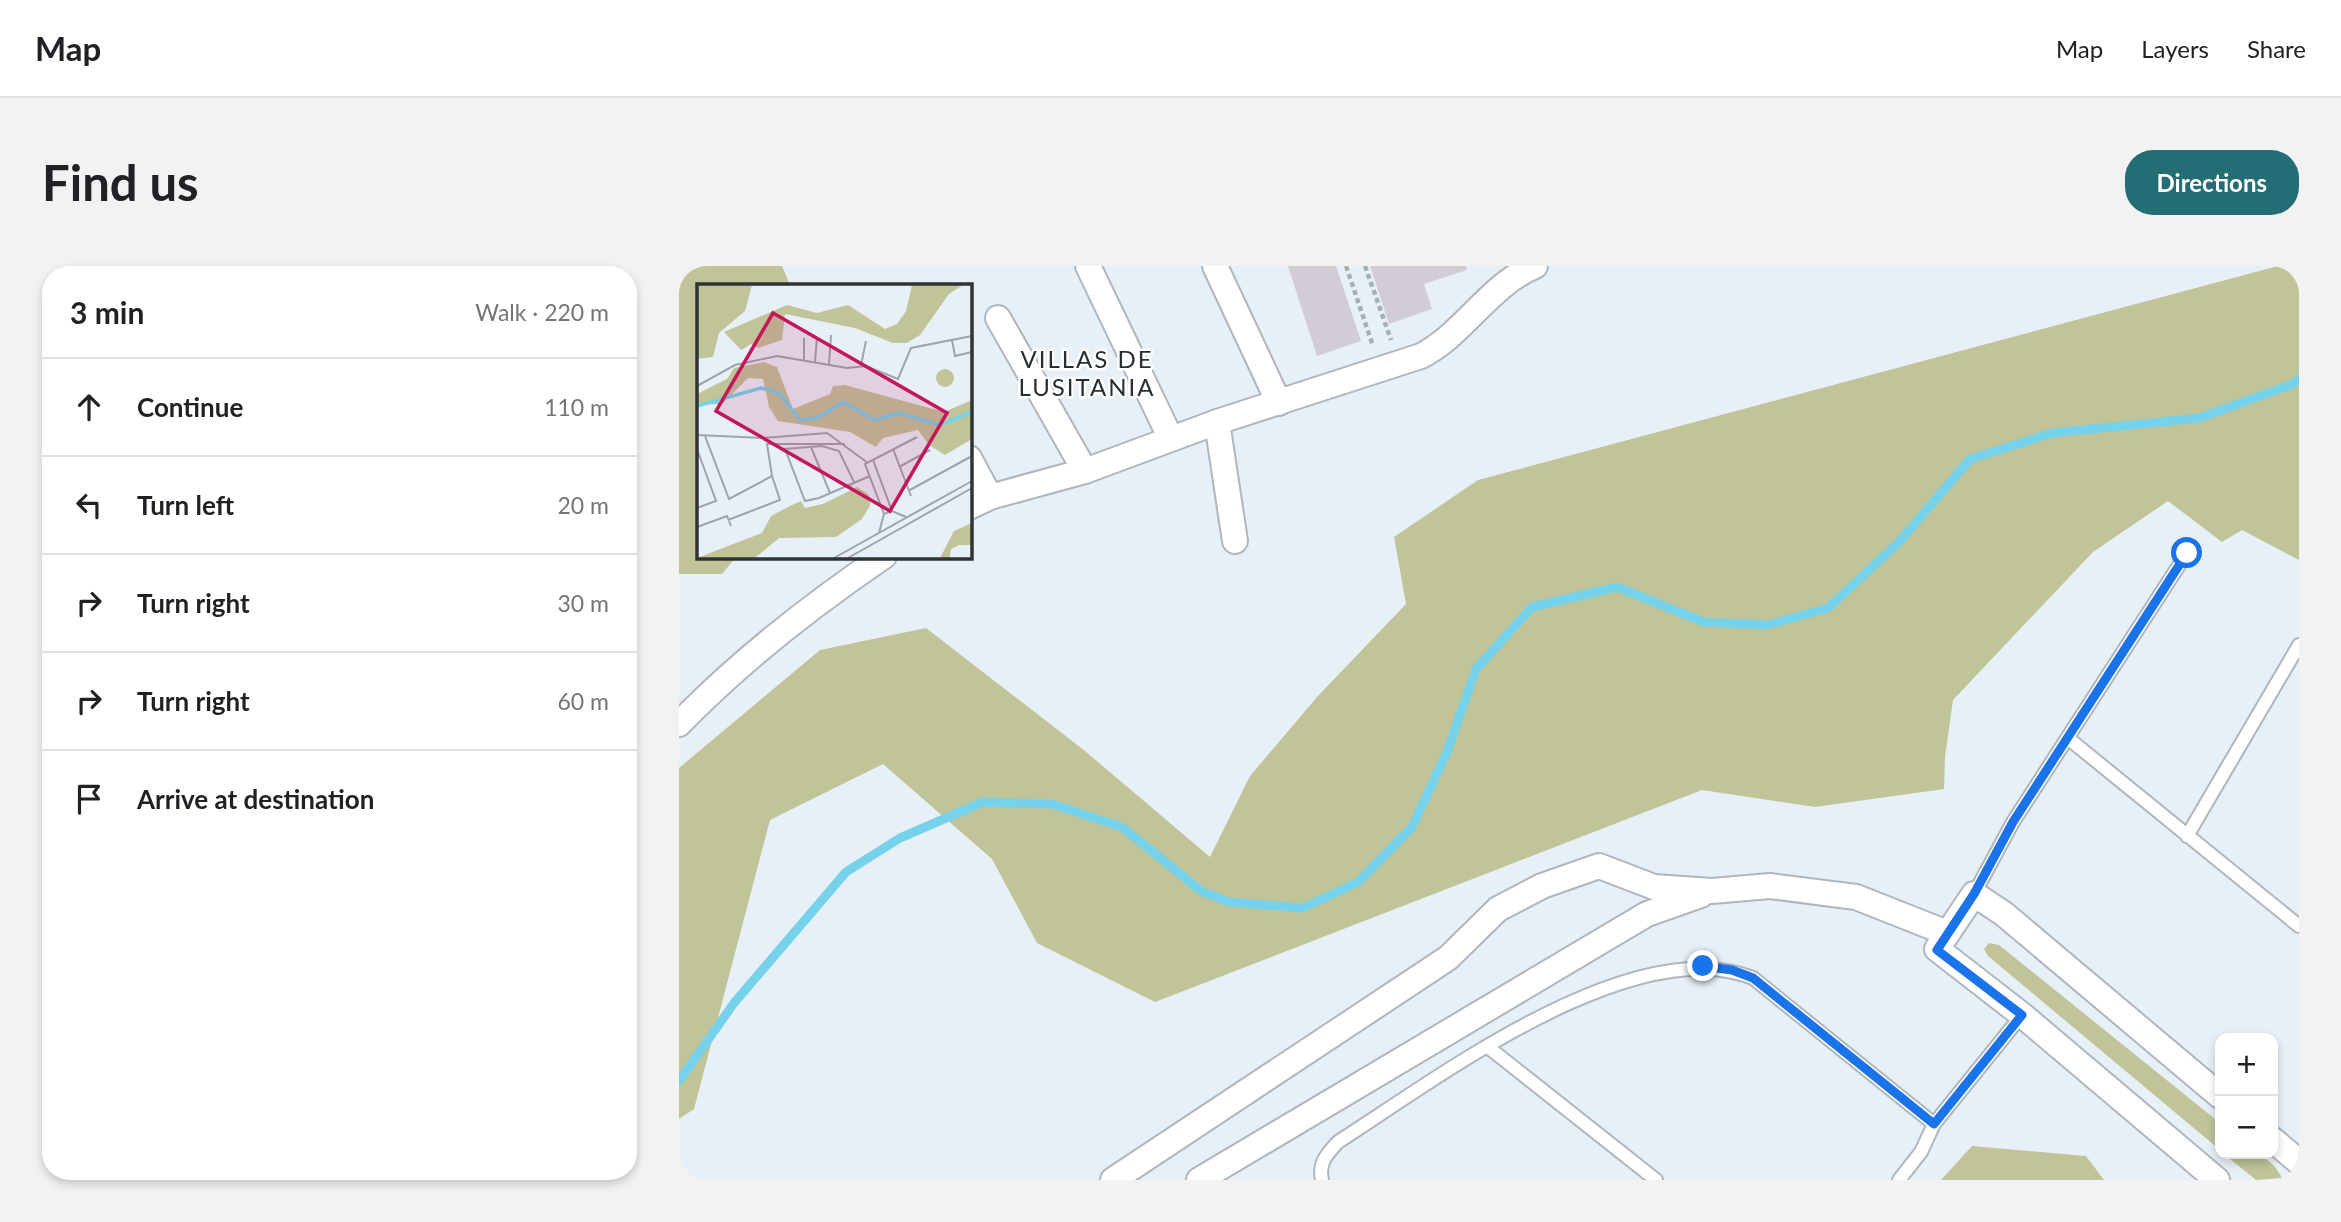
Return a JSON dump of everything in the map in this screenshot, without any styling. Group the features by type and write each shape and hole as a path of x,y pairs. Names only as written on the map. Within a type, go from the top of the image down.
{"street":[{"path":"1088,266 1171,439"},
{"path":"1215,266 1279,403"},
{"path":"971,466 980,502 1084,471 1217,422 1396,366 1436,348 1509,272 1535,266"},
{"path":"998,318 1084,471"},
{"path":"1217,422 1235,541"},
{"path":"679,724 781,632 881,558"},
{"path":"1113,1180 1448,958 1498,909 1542,886 1599,866 1654,887 1711,891 1770,886 1856,897 1948,933"},
{"path":"1199,1180 1647,914 1711,891"},
{"path":"2215,1092 2004,914 1974,894 1937,950 2022,1015 2217,1180"},
{"path":"2278,1144 2299,1162"}],"lane":[{"path":"1974,894 2013,822 2187,553"},
{"path":"2187,836 2299,645"},
{"path":"2069,739 2299,926"},
{"path":"1322,1180 1320,1170 1325,1156 1338,1142 1563,1003 1619,982 1703,966 1732,970 1753,978 1934,1124"},
{"path":"1899,1180 1921,1152 1934,1124 2022,1015"},
{"path":"1488,1047 1656,1180"}],"path":[{"path":"1346,266 1374,351"},
{"path":"1365,266 1392,344"}],"green space":[{"path":"679,266 782,266 790,284 697,284 697,558 735,558 722,574 679,574"},
{"path":"2278,266 2299,266 2299,560 2242,530 2222,542 2168,501 2093,552 1953,700 1945,757 1944,789 1815,807 1702,790 1155,1002 1037,943 992,859 883,764 770,820 694,1109 679,1119 679,768 820,650 926,628 1085,751 1210,857 1250,776 1317,697 1406,604 1394,537 1478,480"},
{"path":"1989,943 1999,945 2215,1119 2215,1146 1988,956 1984,949"},
{"path":"1972,1146 2086,1156 2104,1180 1941,1180"},
{"path":"2230,1159 2265,1159 2277,1169 2282,1178 2256,1180"}],"building":[{"path":"1288,266 1336,266 1361,341 1317,356"},
{"path":"1370,266 1466,266 1467,270 1424,284 1432,309 1389,324"}],"waterway":[{"path":"679,1081 734,1003 846,872 900,838 983,802 1052,804 1122,827 1201,891 1229,902 1303,908 1358,882 1412,827 1447,752 1476,669 1532,607 1617,587 1704,622 1767,625 1828,608 1899,542 1970,459 2052,433 2199,418 2293,384 2299,379"}],"district":[{"name":"VILLAS DE LUSITANIA","path":"1087,372"}],"route":[{"path":"1703,966 1732,970 1753,978 1934,1124 2022,1015 1937,950 1974,894 2013,822 2187,553"}]}
